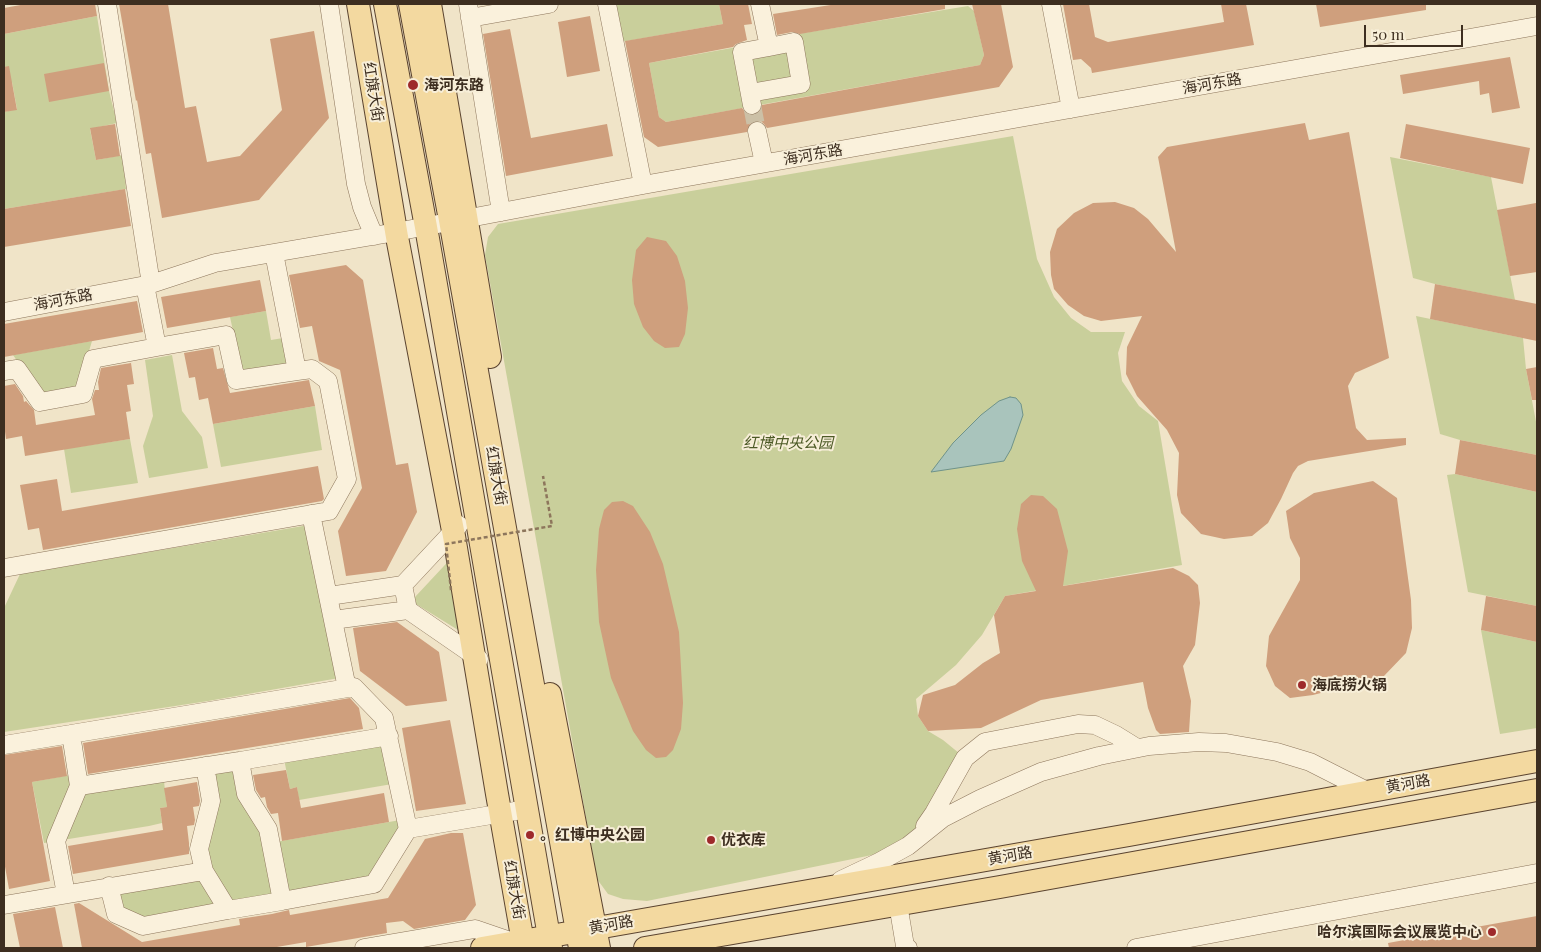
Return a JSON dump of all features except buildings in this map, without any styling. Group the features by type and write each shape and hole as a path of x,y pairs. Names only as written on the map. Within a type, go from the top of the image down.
{"main road":[{"name":"红旗大街","path":"358,4 409,230 513,811 532,942"},
{"name":"红旗大街","path":"385,4 409,230 456,528 479,659 513,811"},
{"name":"红旗大街","path":"410,4 458,220 524,560 588,939"},
{"name":"红旗大街","path":"430,4 458,220"},
{"name":"黄河路","path":"482,948 532,942 588,939 825,888 1537,761"},
{"name":"黄河路","path":"644,948 1537,790"}],"street":[{"path":"107,4 157,347"},
{"path":"329,4 356,184 362,207 374,236"},
{"path":"500,212 469,11 549,4"},
{"path":"607,4 642,185"},
{"path":"761,4 769,46"},
{"path":"1051,4 1071,109"},
{"name":"海河东路","path":"4,312 148,284 215,264 409,230 642,185 1537,26"},
{"path":"794,42 801,84 751,99 742,52 769,46 794,42"},
{"path":"758,131 764,164"},
{"path":"274,253 298,370"},
{"path":"4,371 17,369 40,402 83,394 93,359 226,335 236,380 312,369 328,381 346,479 329,511 4,568"},
{"path":"311,514 346,688"},
{"path":"329,596 403,585 456,528"},
{"path":"403,585 408,610"},
{"path":"333,620 408,610 479,659"},
{"path":"4,745 354,687 384,718 408,829 374,884 143,926 116,914 110,886"},
{"path":"916,840 934,813 965,758 985,742 1078,724 1095,725 1137,748"},
{"path":"66,894 56,841 80,786 71,734"},
{"path":"80,786 388,736"},
{"path":"825,888 908,846 943,818 980,799 1041,772 1137,748 1199,742 1226,743 1252,747 1278,752 1310,762 1369,792"},
{"path":"240,761 246,794 268,829 282,901"},
{"path":"205,766 211,801 199,849 204,871 228,910"},
{"path":"408,829 513,811"},
{"path":"4,905 204,871"},
{"path":"1136,948 1537,873"},
{"path":"898,904 904,946 908,948"},
{"path":"364,948 475,929 532,942"}],"path":[{"path":"450,590 446,544 552,526 543,476"}],"green space":[{"path":"613,4 719,4 723,24 621,42"},
{"path":"968,6 974,11 984,55 980,65 666,122 659,117 649,63 748,45 773,38"},
{"path":"97,16 109,91 117,123 90,129 96,160 123,155 126,189 4,209 4,112 17,109 12,82 4,84 4,34"},
{"name":"红博中央公园","path":"1013,136 1037,259 1054,297 1071,318 1091,332 1125,332 1118,353 1122,381 1139,406 1158,421 1182,565 1005,596 982,635 956,665 916,699 918,716 928,731 943,740 965,758 915,836 877,854 647,901 623,899 608,894 597,879 485,255 488,237 498,224"},
{"path":"1390,157 1491,177 1515,300 1413,278"},
{"path":"266,311 271,340 283,338 290,364 242,372 230,317"},
{"path":"1416,316 1523,338 1526,369 1537,427 1537,455 1460,440 1440,434"},
{"path":"92,341 77,392 42,397 13,355"},
{"path":"172,355 182,411 202,437 208,468 149,478 143,446 153,416 145,360"},
{"path":"315,406 322,450 221,467 213,424"},
{"path":"130,439 138,483 71,493 64,449"},
{"path":"1455,474 1537,492 1537,606 1468,592 1447,475"},
{"path":"309,525 339,678 208,701 4,732 4,608 20,574"},
{"path":"457,552 471,638 416,604 415,597"},
{"path":"1481,630 1537,642 1537,728 1500,734"},
{"path":"389,736 398,783 299,800 297,787 290,789 283,754"},
{"path":"240,761 270,843 406,819 374,884 143,926 116,914 109,886 203,871 205,766"},
{"path":"163,773 167,807 160,808 162,823 44,843 32,782 70,775 80,786"}],"water":[{"path":"1010,397 1016,398 1021,404 1023,415 1011,449 1004,461 931,472 953,443 981,415 999,401"}],"tunnel":[{"path":"752,105 757,131"}],"place":[{"name":"海河东路","path":"413,85"},
{"name":"海底捞火锅","path":"1302,685"},
{"name":"。红博中央公园","path":"530,835"},
{"name":"优衣库","path":"711,840"},
{"name":"哈尔滨国际会议展览中心","path":"1492,932"}]}
